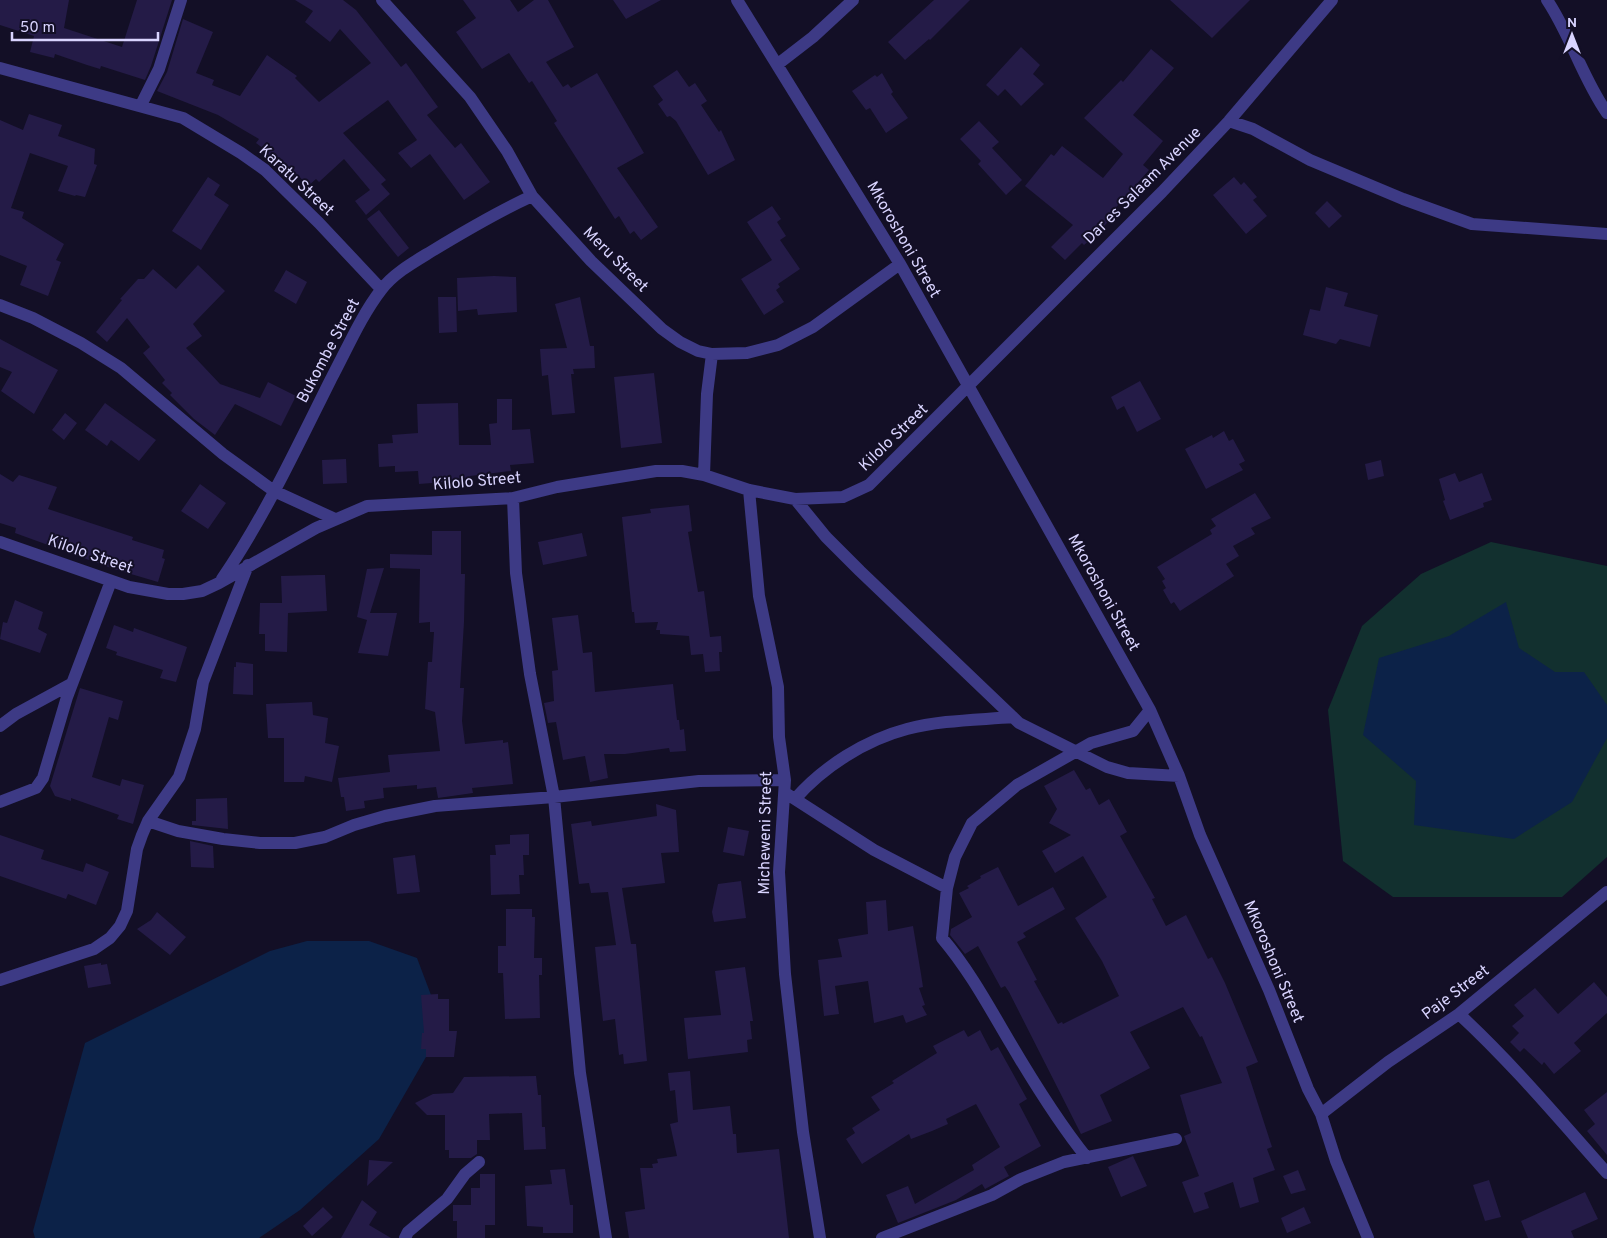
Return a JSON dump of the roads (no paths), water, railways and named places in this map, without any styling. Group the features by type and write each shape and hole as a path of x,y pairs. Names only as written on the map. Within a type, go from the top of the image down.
{"street":[{"path":"140,106 159,69 181,0"},
{"name":"Meru Street","path":"382,0 470,97 507,151 532,196 591,261 662,330 698,351 712,354 747,353 778,345 813,326 900,264"},
{"name":"Mkoroshoni Street","path":"737,0 900,264 1150,710 1179,776 1200,835 1269,990 1308,1089 1321,1114 1336,1161 1368,1238"},
{"path":"778,64 813,37 852,0"},
{"name":"Dar es Salaam Avenue","path":"969,387 1229,121 1332,0"},
{"path":"1547,0 1567,34 1593,93 1607,113"},
{"name":"Karatu Street","path":"0,68 183,118 241,153 264,170 319,223 381,289"},
{"path":"1229,121 1253,129 1310,160 1403,199 1463,221 1481,226 1607,234"},
{"name":"Bukombe Street","path":"220,583 240,553 291,463 356,331 381,289 396,274 454,237 504,208 532,196"},
{"path":"0,305 41,322 81,343 121,368 223,454 274,491 335,518"},
{"path":"704,475 706,394 712,354"},
{"name":"Kilolo Street","path":"0,542 129,587 168,594 193,593 220,583 248,565 262,560 335,518 368,506 380,504 513,498 557,487 620,475 682,471 704,475 749,490 795,499 843,497 869,485 969,387"},
{"name":"Micheweni Street","path":"749,490 759,596 778,687 779,737 788,791 779,872 785,974 803,1132 820,1238"},
{"path":"513,498 516,573 530,674 554,797 580,1073 606,1238"},
{"path":"795,499 826,537 1019,723 1107,767 1128,774 1179,776"},
{"path":"0,980 94,949 110,938 120,926 127,911 137,849 148,821 179,777 195,729 203,682 248,565"},
{"path":"0,802 36,788 43,778 72,684 112,580"},
{"path":"0,726 16,714 72,684"},
{"path":"1086,1158 1059,1123 985,996 942,938 946,888 955,857 972,823 1017,785 1091,744 1133,731 1150,710"},
{"path":"148,821 178,831 223,839 295,842 325,837 354,825 420,808 554,797 699,781 788,791 808,784 835,763 872,742 906,729 952,722 1013,717"},
{"path":"788,791 874,850 946,888"},
{"name":"Paje Street","path":"1321,1114 1388,1062 1458,1014 1607,892"},
{"path":"1458,1014 1501,1053 1530,1083 1607,1173"},
{"path":"882,1238 992,1195 1021,1179 1064,1162 1176,1139"},
{"path":"405,1238 408,1232 447,1199 465,1174 479,1162"}],"water":[{"path":"1506,602 1519,648 1555,672 1584,672 1607,705 1607,738 1572,802 1514,839 1414,825 1416,781 1363,735 1379,658 1449,636"},
{"path":"307,941 369,941 417,958 434,1003 434,1043 379,1139 300,1210 259,1238 35,1238 33,1231 85,1043 270,951"}]}
